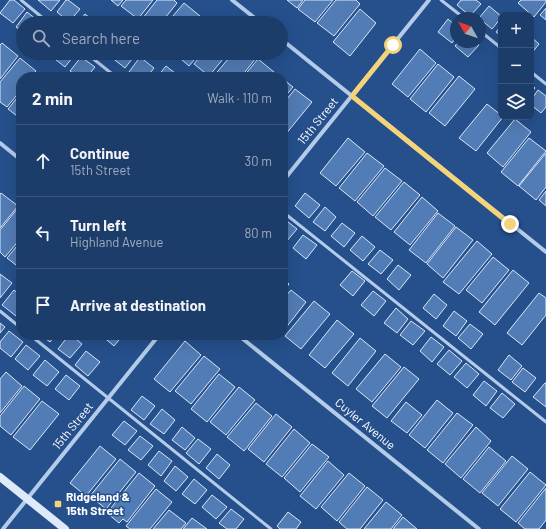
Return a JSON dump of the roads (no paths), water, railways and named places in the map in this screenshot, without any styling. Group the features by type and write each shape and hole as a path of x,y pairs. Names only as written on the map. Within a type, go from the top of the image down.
{"street":[{"path":"232,0 252,16"},
{"name":"15th Street","path":"288,175 429,0"},
{"path":"288,45 546,252"},
{"path":"0,143 16,156"},
{"name":"15th Street","path":"3,529 155,340"},
{"name":"Cuyler Avenue","path":"244,340 479,529"},
{"path":"0,476 65,529"}],"lane":[{"path":"20,0 40,16"},
{"path":"442,0 457,12"},
{"path":"486,36 498,46"},
{"path":"95,60 110,72"},
{"path":"534,74 546,84"},
{"path":"288,216 546,422"},
{"path":"0,311 16,324"},
{"path":"36,340 271,529"}],"place":[{"name":"Ridgeland & 15th Street","path":"58,504"}]}
